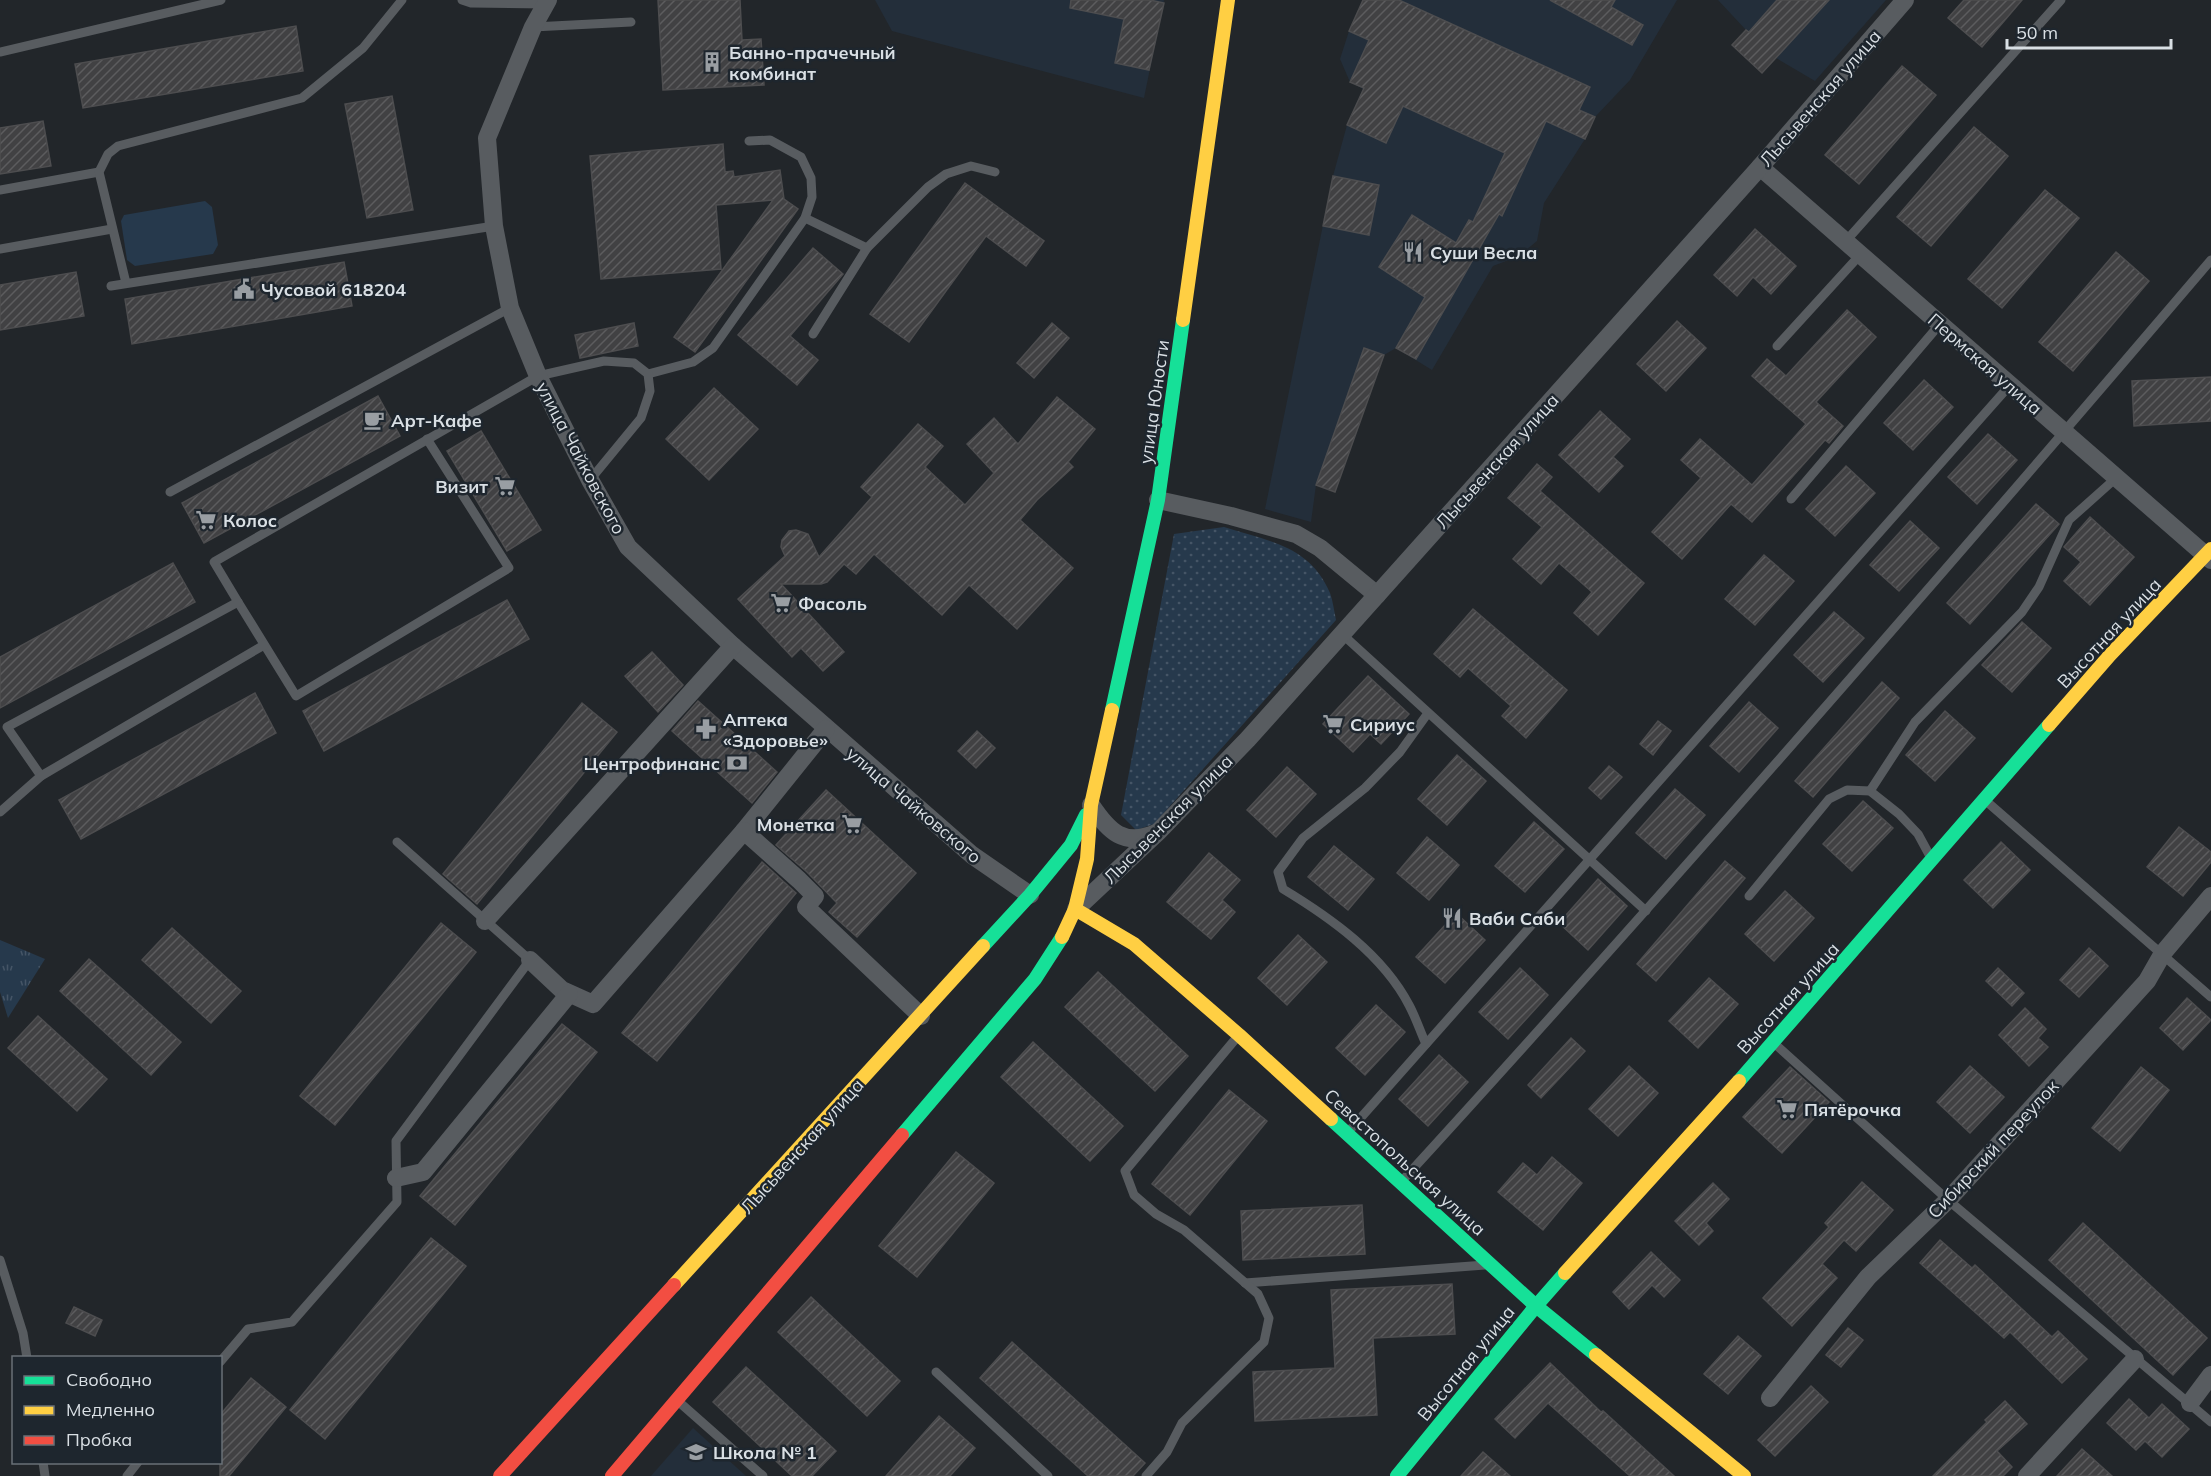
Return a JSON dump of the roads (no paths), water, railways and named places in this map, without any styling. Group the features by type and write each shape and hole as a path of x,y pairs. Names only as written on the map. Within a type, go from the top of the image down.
{"main road":[{"name":"улица Юности","path":"1091,805 1158,500 1228,0"},
{"name":"Высотная улица","path":"1404,1474 1536,1306 1773,1042 2110,655 2209,555"},
{"name":"Лысьвенская улица","path":"500,1476 921,1016 1036,897 1071,845 1091,805"},
{"name":"Лысьвенская улица","path":"612,1476 1035,979 1059,943 1087,859 1091,805"},
{"name":"Севастопольская улица","path":"1070,908 1134,944 1239,1035 1536,1306 1744,1476"}],"street":[{"name":"Лысьвенская улица","path":"1070,908 1158,832 1248,739 1760,167 1905,0"},
{"name":"улица Чайковского","path":"546,2 533,27 487,138 494,226 510,308 538,376 590,480 628,547 733,646 972,855 1036,897"},
{"name":"Пермская улица","path":"1760,167 2116,478 2209,555"},
{"path":"1158,500 1231,516 1296,534 1320,548 1377,596"},
{"path":"485,921 733,646"},
{"path":"530,960 562,990 593,1004 744,831 826,729"},
{"path":"1091,805 1100,819 1113,831 1126,838 1141,839 1158,832"},
{"path":"744,831 815,896 806,907 921,1016"},
{"name":"Сибирский переулок","path":"1770,1398 1868,1277 1948,1200 2147,981 2163,953 2211,896"},
{"path":"396,1178 423,1172 569,994"},
{"path":"2027,1476 2134,1359"},
{"path":"2190,1403 2211,1376"}],"lane":[{"path":"0,52 220,0"},
{"path":"126,284 99,172 108,154 118,146 302,98 363,48 402,0"},
{"path":"462,0 471,3 546,2"},
{"path":"1845,242 2061,0"},
{"path":"533,27 631,21"},
{"path":"648,374 693,362 713,348 805,218 812,197 811,178 801,157 770,140 750,141"},
{"path":"813,334 867,248 928,187 946,174 971,166 995,172"},
{"path":"0,190 99,172"},
{"path":"805,218 867,248"},
{"path":"111,286 494,226"},
{"path":"0,249 112,229"},
{"path":"1778,346 1860,255"},
{"path":"1401,1182 1581,985 2064,432 2211,260"},
{"path":"170,492 510,308"},
{"path":"1791,499 1940,324"},
{"path":"427,439 509,568 296,696 214,562 427,439 538,376 604,361 633,363 648,374 650,392 641,418 590,480"},
{"path":"1347,1133 2010,386"},
{"path":"1870,791 1915,722 2022,612 2039,587 2069,520 2116,478"},
{"path":"41,777 6,727 238,602"},
{"path":"1342,634 1646,911"},
{"path":"0,812 41,777 264,645"},
{"path":"1425,1044 1409,1005 1391,977 1360,945 1320,912 1283,889 1278,872 1303,838 1365,788 1400,752 1428,713"},
{"path":"1749,896 1829,799 1847,789 1870,791 1899,814 1918,834 1932,860"},
{"path":"1984,800 2211,997"},
{"path":"222,1360 248,1329 292,1322 397,1202 396,1141 530,960 397,842"},
{"path":"1146,1476 1167,1452 1182,1423 1264,1342 1269,1318 1258,1294 1184,1230 1156,1214 1134,1195 1125,1171 1239,1035"},
{"path":"1773,1042 1948,1200 2211,1422"},
{"path":"0,1260 23,1333 27,1356"},
{"path":"1245,1283 1491,1265"},
{"path":"936,1372 1048,1476"},
{"path":"677,1401 764,1476"},
{"path":"127,1476 136,1464"}],"place":[{"name":"Банно-прачечный комбинат","path":"712,62"},
{"name":"Суши Весла","path":"1413,252"},
{"name":"Чусовой 618204","path":"244,289"},
{"name":"Арт-Кафе","path":"374,420"},
{"name":"Визит","path":"505,486"},
{"name":"Колос","path":"206,520"},
{"name":"Фасоль","path":"781,603"},
{"name":"Сириус","path":"1333,724"},
{"name":"Аптека «Здоровье»","path":"706,729"},
{"name":"Центрофинанс","path":"737,763"},
{"name":"Монетка","path":"852,824"},
{"name":"Ваби Саби","path":"1452,918"},
{"name":"Пятёрочка","path":"1787,1109"},
{"name":"Школа № 1","path":"696,1452"}]}
